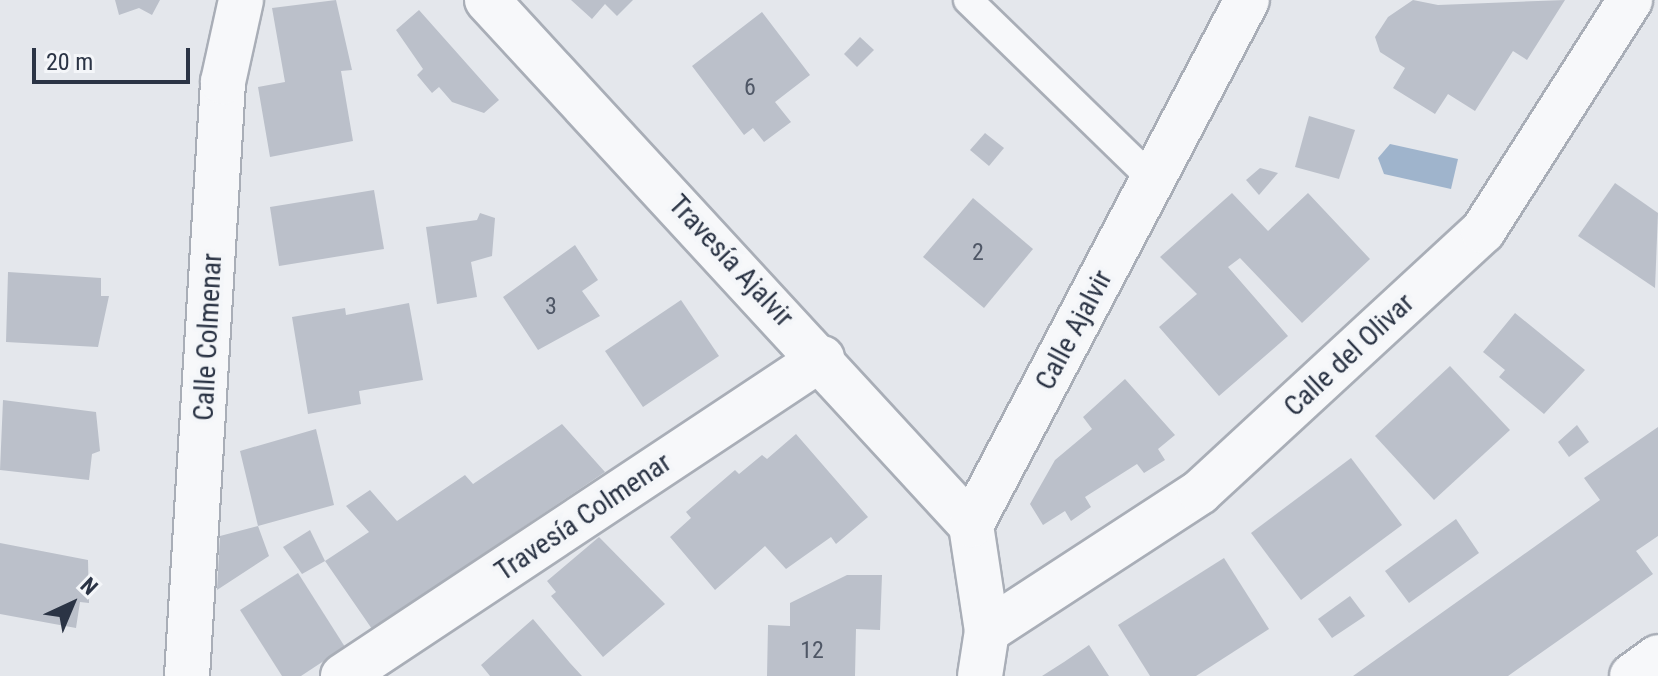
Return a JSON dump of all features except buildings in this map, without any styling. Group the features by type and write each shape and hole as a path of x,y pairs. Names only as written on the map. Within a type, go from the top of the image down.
{"street":[{"name":"Calle Colmenar","path":"187,676 223,82 241,0"},
{"name":"Travesía Ajalvir","path":"487,0 822,358 971,525"},
{"name":"Calle Ajalvir","path":"971,525 1247,0"},
{"name":"Calle del Olivar","path":"987,631 1200,492 1483,231 1630,0"},
{"name":"Travesía Colmenar","path":"343,676 822,358"},
{"path":"971,525 987,631 980,676"},
{"path":"1632,676 1658,657"}],"lane":[{"path":"968,0 1153,180"}],"water":[{"path":"1390,144 1458,159 1451,189 1384,174 1378,158"}]}
